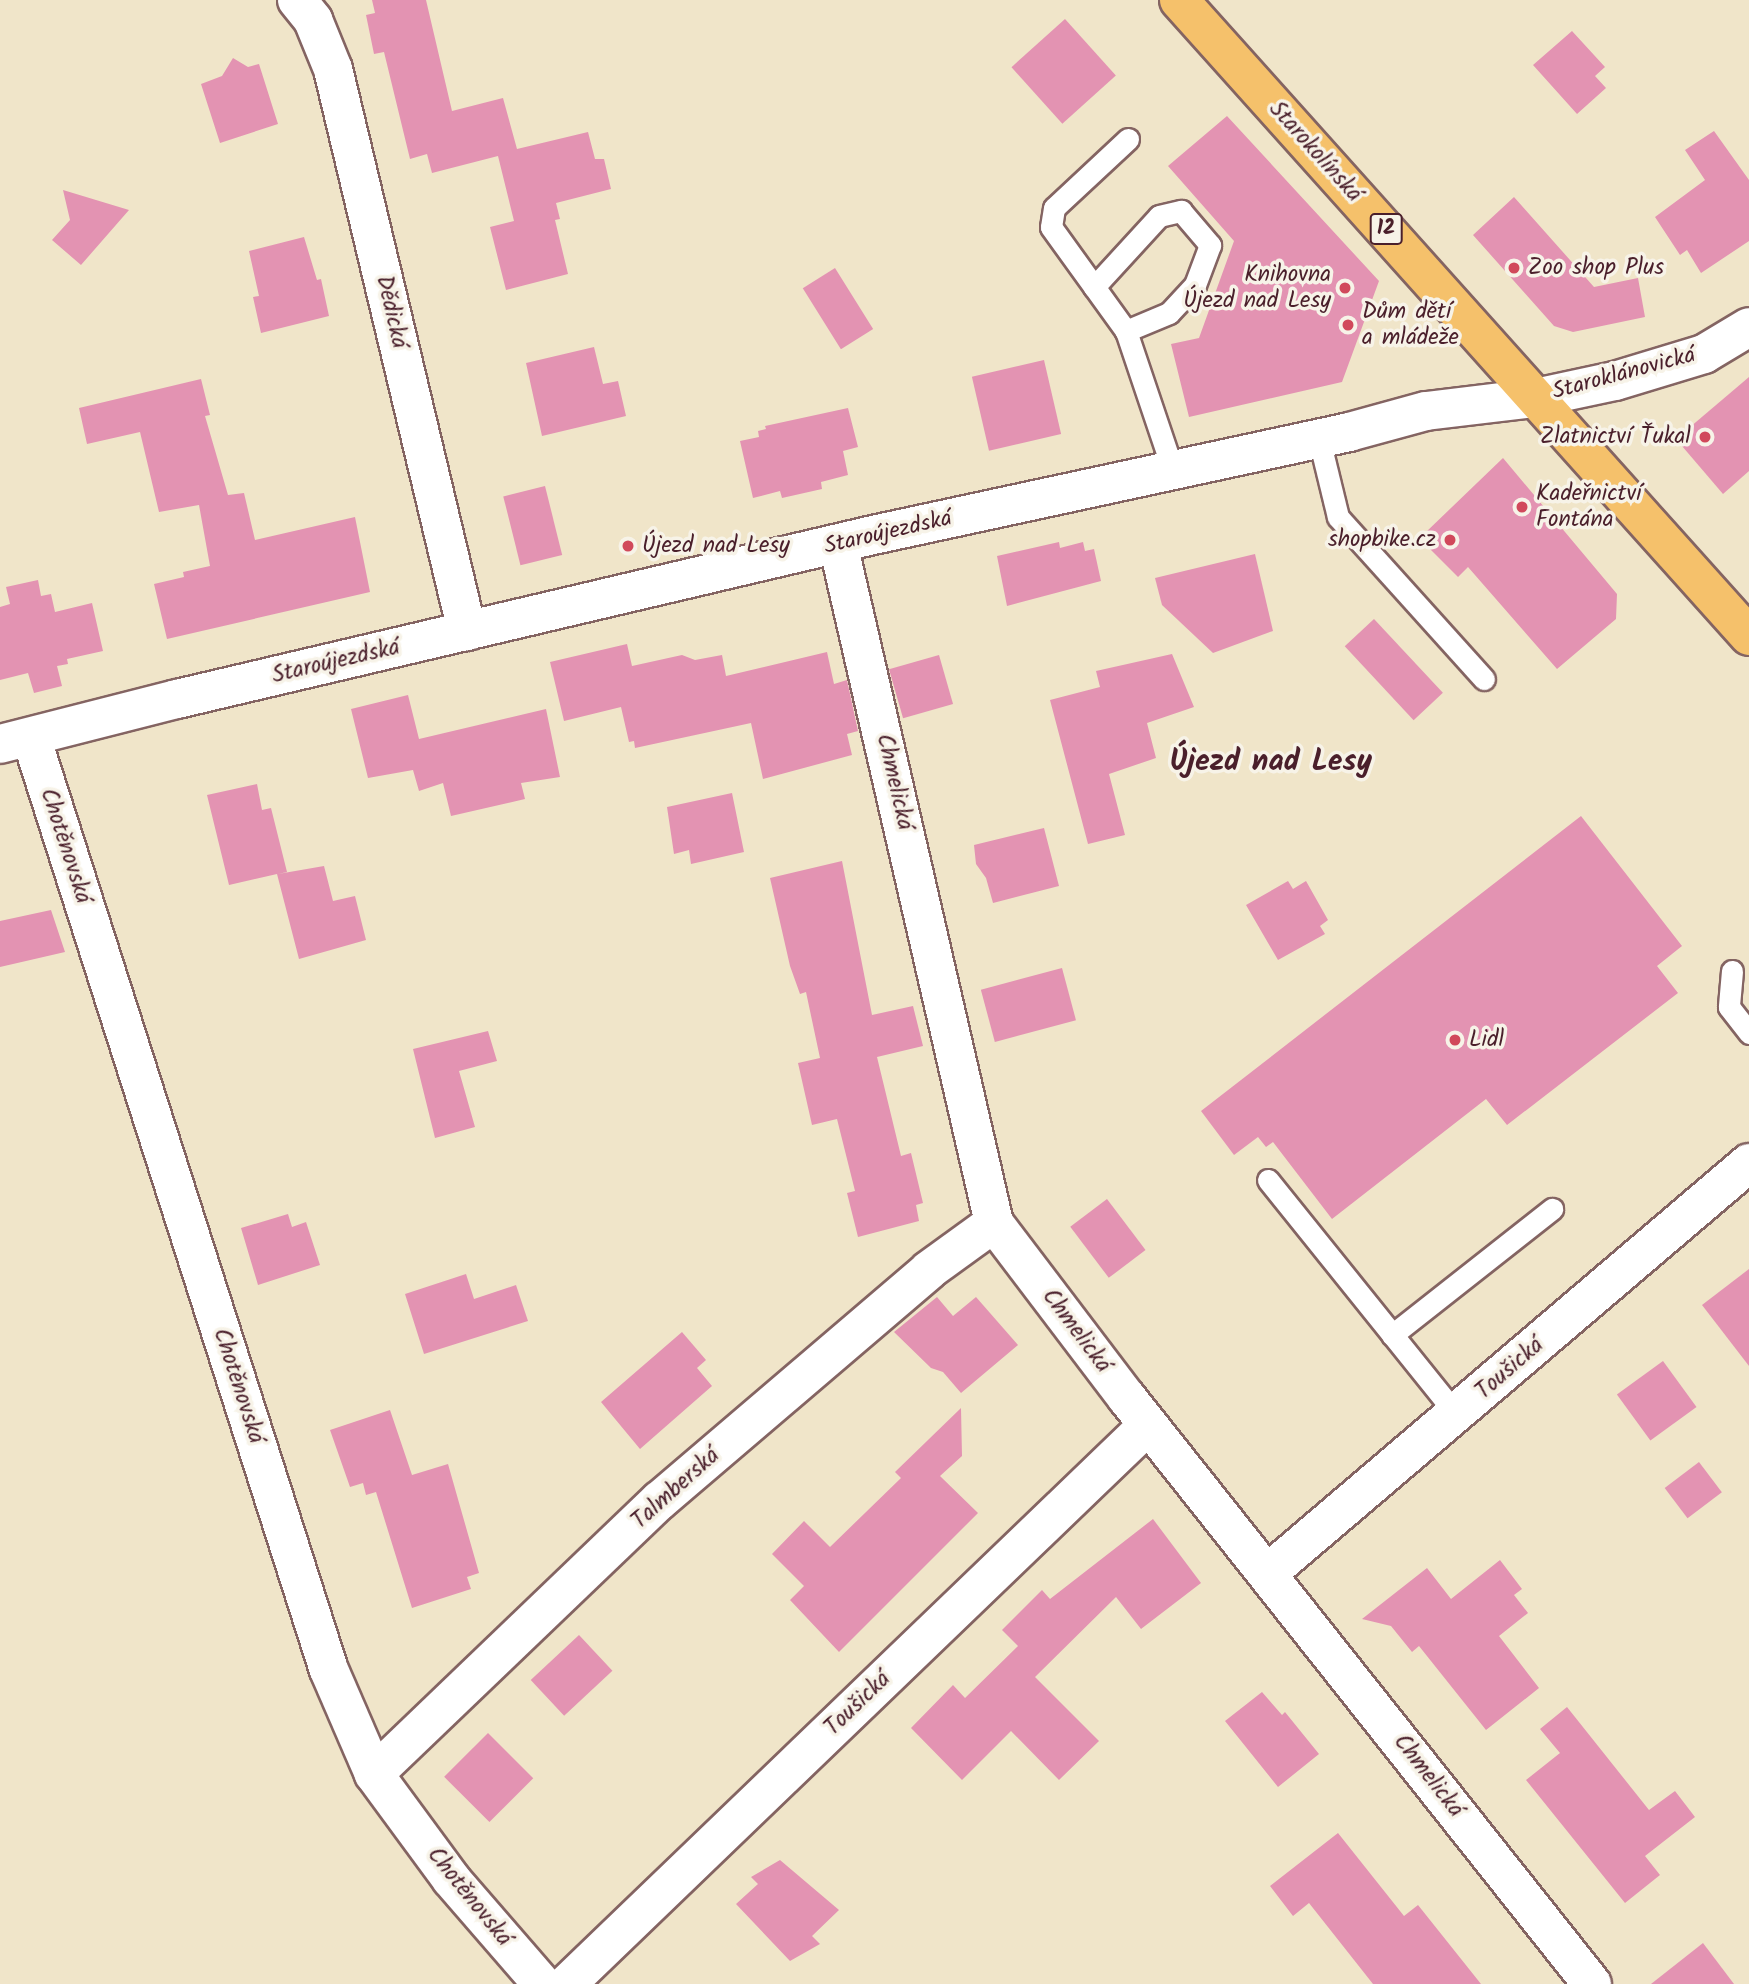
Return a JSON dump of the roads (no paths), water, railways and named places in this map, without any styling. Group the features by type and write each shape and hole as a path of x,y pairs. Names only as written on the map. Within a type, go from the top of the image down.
{"main road":[{"name":"Starokolínská","path":"1179,0 1535,398"},
{"name":"12","path":"1535,398 1749,636"}],"street":[{"name":"Dědická","path":"297,0 313,20 333,69 467,631"},
{"name":"Staroklánovická","path":"1535,398 1615,382 1704,354 1749,327"},
{"name":"Staroújezdská","path":"15,741 177,699 838,544 1319,439 1426,411 1535,398"},
{"name":"Chmelická","path":"838,544 994,1223 1148,1425 1592,1984"},
{"name":"Chotěnovská","path":"15,741 329,1670 374,1774 451,1879 542,1984"},
{"name":"Toušická","path":"1268,1573 1457,1415 1749,1163"},
{"name":"Talmberská","path":"374,1774 659,1501 929,1270 994,1223"},
{"name":"Toušická","path":"567,1984 1148,1425"}],"lane":[{"path":"1128,139 1054,208 1051,227 1126,331 1173,471"},
{"path":"1094,287 1159,216 1181,211 1210,245 1195,285 1169,313 1126,331"},
{"path":"1319,439 1338,517 1484,680"},
{"path":"1732,971 1729,1007 1749,1033"},
{"path":"1268,1180 1457,1415"},
{"path":"1392,1335 1552,1209"}],"place":[{"name":"Zoo shop Plus","path":"1514,268"},
{"name":"Knihovna Újezd nad Lesy","path":"1345,288"},
{"name":"Dům dětí a mládeže","path":"1348,325"},
{"name":"Zlatnictví Ťukal","path":"1705,437"},
{"name":"Kadeřnictví Fontána","path":"1522,507"},
{"name":"shopbike.cz","path":"1450,540"},
{"name":"Újezd nad Lesy","path":"628,546"},
{"name":"Lidl","path":"1455,1040"}],"district":[{"name":"Újezd nad Lesy","path":"1271,762"}]}
